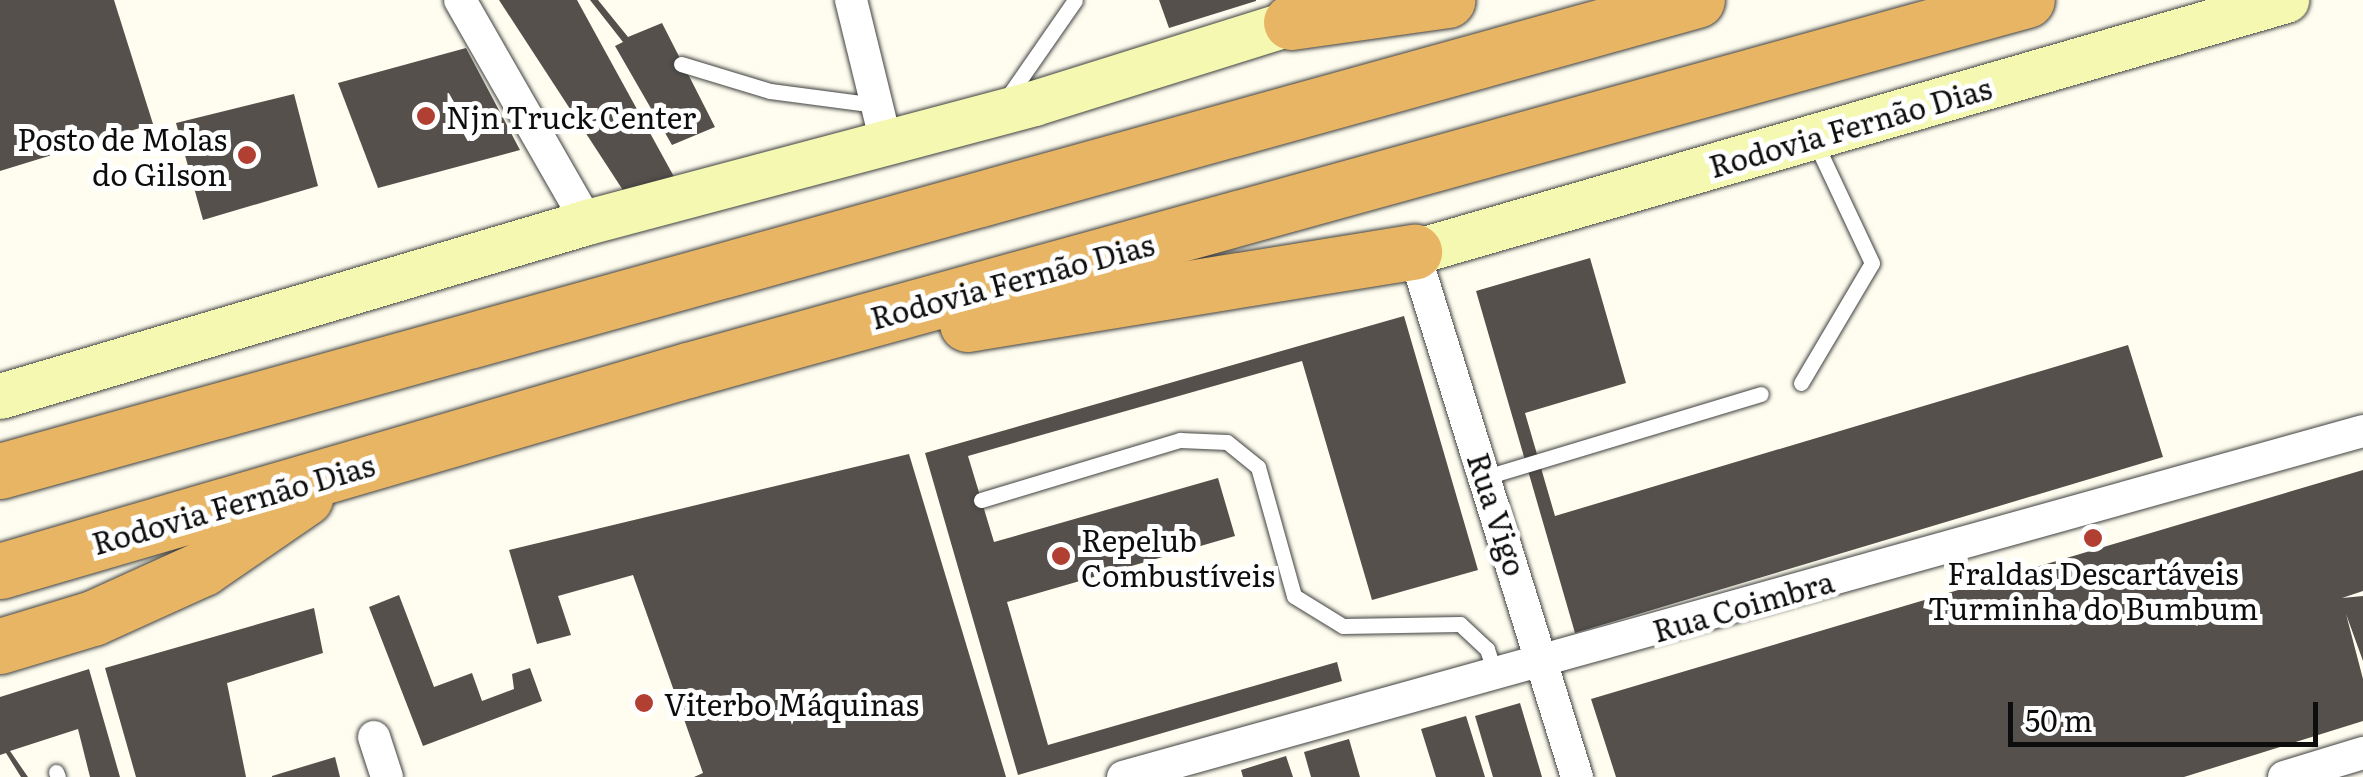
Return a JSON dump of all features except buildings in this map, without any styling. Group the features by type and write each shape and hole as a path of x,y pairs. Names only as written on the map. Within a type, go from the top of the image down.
{"highway":[{"path":"1291,22 1446,0"},
{"path":"0,471 1697,0"},
{"name":"Rodovia Fernão Dias","path":"0,571 688,370 2027,0"},
{"path":"688,370 1414,252"},
{"path":"0,646 94,618 203,568 347,470"}],"main road":[{"path":"0,396 587,222 881,124 996,114 1362,0"},
{"name":"Rodovia Fernão Dias","path":"1414,252 2286,0"}],"street":[{"path":"460,0 587,222"},
{"path":"852,0 881,124"},
{"name":"Rua Vigo","path":"1414,252 1546,661 1577,777"},
{"name":"Rua Coimbra","path":"1122,777 2363,431"},
{"path":"374,737 387,777"},
{"path":"2284,777 2363,753"}],"lane":[{"path":"996,114 1075,0"},
{"path":"682,64 881,124"},
{"path":"1801,383 1872,263 1812,137"},
{"path":"1486,476 1760,394"},
{"path":"981,500 1180,440 1228,442 1258,467 1294,596 1344,626 1460,624 1487,649 1496,674"}],"place":[{"name":"Njn Truck Center","path":"426,116"},
{"name":"Posto de Molas do Gilson","path":"247,155"},
{"name":"Fraldas Descartáveis Turminha do Bumbum","path":"2093,538"},
{"name":"Repelub Combustíveis","path":"1061,556"},
{"name":"Viterbo Máquinas","path":"644,703"}]}
